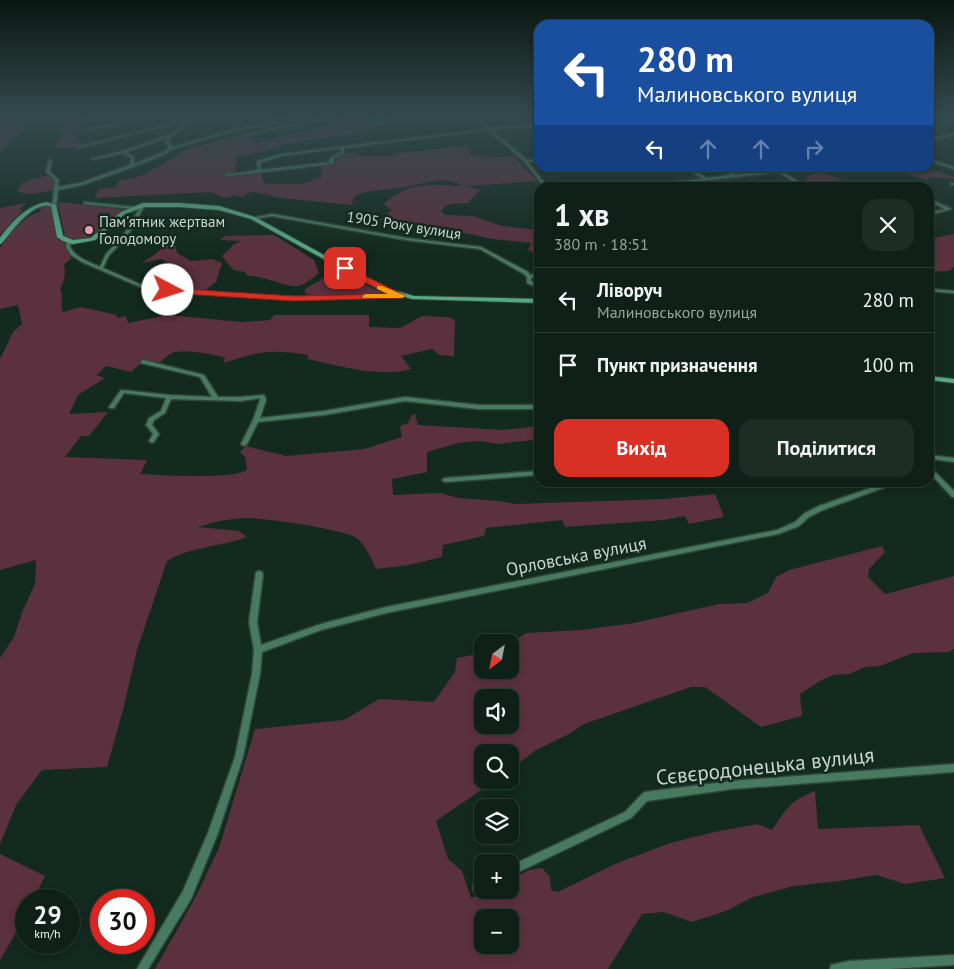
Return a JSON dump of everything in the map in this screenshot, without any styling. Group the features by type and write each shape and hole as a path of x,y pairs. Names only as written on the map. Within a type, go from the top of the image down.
{"main road":[{"path":"0,242 30,209 42,203 52,204 60,237 69,242 84,241 96,237 114,220 143,205 204,206 230,210 254,218 380,288 402,296 427,299 534,300"},
{"path":"934,379 954,381"}],"street":[{"path":"50,163 48,172 57,180 54,208"},
{"path":"55,189 82,184 138,163"},
{"path":"258,163 260,172"},
{"path":"227,175 330,163"},
{"path":"939,163 954,168"},
{"path":"945,165 950,163"},
{"path":"535,172 542,182"},
{"path":"695,172 706,178"},
{"path":"728,172 734,176"},
{"path":"674,182 771,172"},
{"path":"782,172 797,182"},
{"path":"934,202 949,210 934,213"},
{"path":"85,203 134,208"},
{"path":"100,270 107,255 125,237 143,205"},
{"name":"1905 Року вулиця","path":"254,218 272,215 406,239 481,248 526,273 529,277 529,282 534,284"},
{"path":"69,242 68,247 72,254 100,270 142,287 185,292 293,298 402,296"},
{"path":"529,277 534,276"},
{"path":"934,290 954,292"},
{"path":"143,362 202,376 215,397"},
{"path":"112,407 123,391 169,396 241,399 262,396 263,400 256,420 244,444"},
{"path":"152,441 156,434 150,425 151,419 163,412 169,396"},
{"path":"256,420 324,412 405,399 478,407 534,407"},
{"path":"934,458 954,460"},
{"path":"445,480 534,473"},
{"path":"934,474 954,494"},
{"name":"Орловська вулиця","path":"258,650 341,621 395,607 439,600 778,532 797,524 808,514 821,508 882,487"},
{"path":"142,969 186,895 228,793 240,757 256,674 258,650 254,622 259,574"},
{"name":"Сєвєродонецька вулиця","path":"519,867 628,815 645,797 732,785 954,768"},
{"path":"835,969 848,966 954,960"}],"shaded area":[{"path":"163,163 237,163 235,173 224,176 262,173 263,182 267,184 302,184 321,177 322,171 319,166 334,163 521,163 537,181 466,186 480,190 468,203 449,205 441,211 445,215 473,216 502,226 534,229 534,253 528,250 531,243 493,239 437,227 423,228 380,220 392,210 384,204 402,191 430,185 462,186 455,182 442,180 367,192 354,196 352,205 281,198 254,192 247,193 243,197 235,195 226,198 209,192 95,198 99,189 117,187 118,181 144,175"},
{"path":"935,171 954,177 954,179 930,177 926,180 902,172 922,173"},
{"path":"820,172 843,182 809,182 806,181 807,176"},
{"path":"50,175 56,180 53,190 32,194 18,192 22,184 35,178"},
{"path":"60,202 127,210 90,238 82,241 73,240 65,236 58,205"},
{"path":"26,203 20,209 22,211 0,235 0,208"},
{"path":"41,205 51,206 57,238 66,244 71,259 64,264 65,277 60,289 63,312 81,307 117,315 117,318 126,316 128,323 168,315 242,322 270,320 274,315 369,315 369,327 400,328 422,316 448,317 455,320 454,357 441,356 432,349 401,356 411,369 399,371 373,372 346,368 308,359 308,355 285,352 266,352 224,363 225,358 214,355 176,352 170,354 159,363 144,360 131,372 106,366 96,375 105,378 78,395 69,414 108,412 89,436 81,436 65,457 147,460 140,474 229,475 247,469 245,457 240,452 246,446 286,456 364,449 402,437 400,426 408,423 412,415 415,414 418,425 503,430 534,427 534,440 497,444 480,441 458,443 427,452 427,472 392,479 393,495 441,493 458,498 516,504 664,499 715,494 724,517 689,524 685,516 664,520 565,527 562,520 486,528 484,536 443,545 442,557 409,565 376,569 368,552 359,540 348,534 336,531 289,522 252,518 225,520 198,527 239,531 247,537 186,552 167,561 137,650 107,767 42,770 16,805 0,844 0,658 14,637 23,610 35,584 36,560 0,570 0,359 13,332 22,324 18,305 0,309 0,248 23,221 42,210 39,209"},
{"path":"172,233 178,236 175,243 177,253 191,261 212,259 222,263 216,282 204,291 141,284 177,270 162,259 142,263 158,252"},
{"path":"954,234 954,267 949,271 934,272 934,238"},
{"path":"274,235 314,260 319,273 302,285 287,285 261,277 248,276 245,272 233,270 222,256 233,245 241,241 220,240 225,236"},
{"path":"339,269 373,289 388,294 315,297 305,293 305,289"},
{"path":"882,546 885,552 869,569 868,577 885,594 954,576 954,649 948,652 913,653 880,666 865,667 849,674 833,675 800,694 802,716 761,727 705,687 691,687 584,724 569,734 536,750 519,763 519,744 474,744 474,789 483,789 436,821 448,859 462,871 471,898 474,897 474,899 519,899 519,875 529,870 542,868 550,877 551,890 558,892 615,864 670,843 757,824 772,830 794,802 815,791 818,829 919,825 945,878 905,884 876,875 794,886 753,897 726,911 692,922 663,912 642,914 608,969 155,969 195,898 219,848 255,729 344,720 379,699 434,702 455,672 457,658 474,655 474,679 519,679 519,638 526,633 582,630 634,623 719,604 747,603 768,593 776,577 789,570"},
{"path":"0,854 45,876 38,889 15,889 15,934 0,960"}],"slow traffic":[{"path":"366,297 402,296 380,288"}],"place":[{"name":"Пам'ятник жертвам Голодомору","path":"89,230"}],"route":[{"path":"168,290 322,299 358,296 402,296 380,288 345,268"}]}
